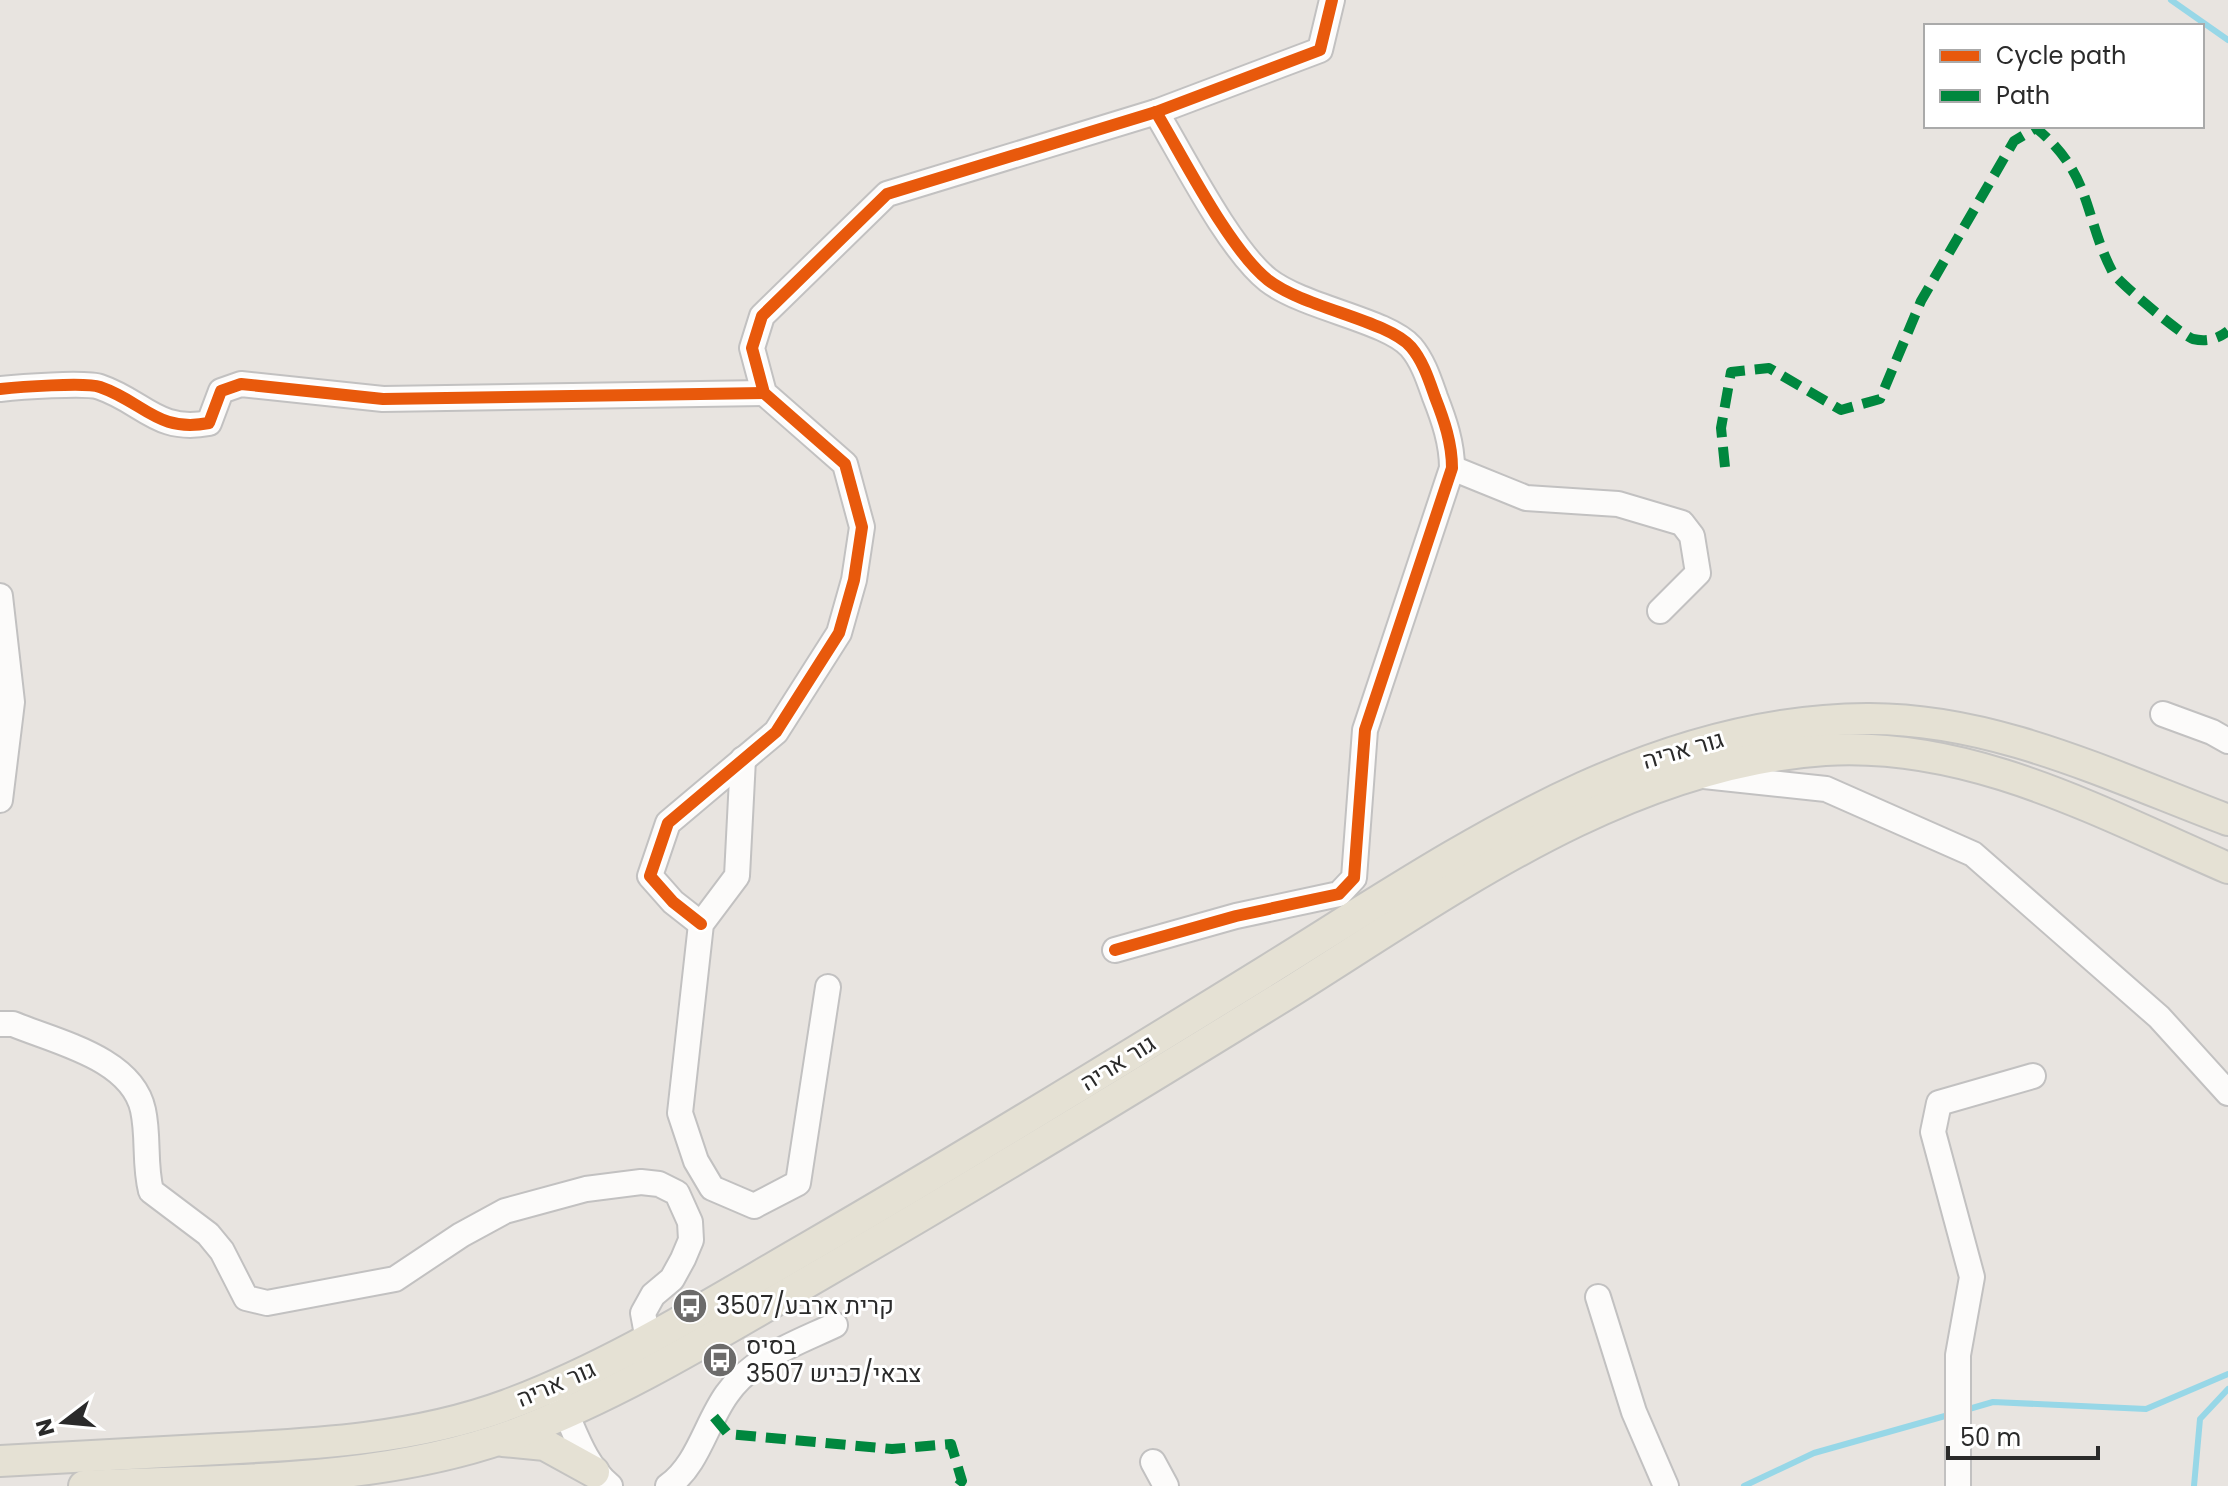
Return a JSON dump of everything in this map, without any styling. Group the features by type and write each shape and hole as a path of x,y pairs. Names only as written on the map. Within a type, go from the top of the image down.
{"main road":[{"name":"גור אריה","path":"84,1486 353,1471 493,1441 648,1340 1013,1128 1419,876 1545,806 1652,758 1742,733 1819,721 1921,721 1964,727 2036,748 2228,820"},
{"name":"גור אריה","path":"0,1461 349,1442 560,1400 652,1372 1028,1154 1511,857 1618,803 1697,775 1748,762 1822,750 1936,757 2009,775 2228,868"},
{"path":"493,1441 545,1445 602,1479"}],"street":[{"path":"701,924 673,902 650,876 668,823 776,732 839,633 854,580 862,527 845,464 764,393 752,348 762,316 887,194 1156,112 1320,50 1332,0"},
{"path":"1115,950 1236,916 1339,894 1354,878 1365,730 1452,468 1452,451 1441,411 1425,369 1410,346 1376,326 1324,310 1269,281 1244,257 1156,112"},
{"path":"0,389 97,385 169,425 191,426 209,423 221,391 241,384 383,399 764,393"},
{"path":"1452,468 1526,498 1618,504 1682,523 1692,536 1698,573 1660,611"},
{"path":"0,596 12,702 0,800"},
{"path":"2163,714 2228,741"},
{"path":"743,759 737,876 701,924 680,1113 696,1161 712,1188 754,1206 798,1183 828,987"},
{"path":"1697,775 1826,789 1973,854 2159,1017 2228,1093"},
{"path":"0,1024 13,1024 96,1059 124,1075 135,1086 144,1112 144,1157 151,1191 208,1234 222,1251 246,1298 267,1303 395,1279 461,1235 505,1211 538,1200 641,1182 668,1188 677,1193 685,1204 691,1240 672,1279 653,1295 643,1313 648,1340"},
{"path":"1958,1486 1958,1355 1972,1277 1933,1132 1939,1103 2033,1076"},
{"path":"1598,1297 1634,1412 1666,1486"},
{"path":"668,1486 683,1474 726,1396 741,1377 768,1357 835,1325"},
{"path":"560,1400 602,1479"},
{"path":"1153,1462 1166,1486"}],"waterway":[{"path":"2171,0 2228,40"},
{"path":"1962,1411 1993,1402 2146,1409 2228,1374"},
{"path":"2194,1486 2200,1419 2228,1389"},
{"path":"1744,1486 1814,1453 1952,1414"}],"marked path":[{"path":"1725,467 1721,428 1731,372 1769,368 1841,410 1880,399 1921,301 2014,141 2036,128 2068,162 2078,180 2113,273 2187,336 2212,339 2228,331"},
{"path":"714,1417 728,1434 892,1449 951,1444 962,1481 958,1486"}],"cycle path":[{"path":"701,924 673,902 650,876 668,823 776,732 839,633 854,580 862,527 845,464 764,393 752,348 762,316 887,194 1156,112 1320,50 1332,0"},
{"path":"1115,950 1236,916 1339,894 1354,878 1365,730 1452,468 1449,441 1441,414 1425,371 1411,347 1384,329 1283,290 1268,280 1253,266 1223,225 1156,112"},
{"path":"0,389 52,385 100,387 163,420 191,425 209,423 221,391 241,384 383,399 764,393"}],"place":[{"name":"קרית ארבע/3507","path":"690,1306"},
{"name":"בסיס צבאי/כביש 3507","path":"720,1360"}]}
